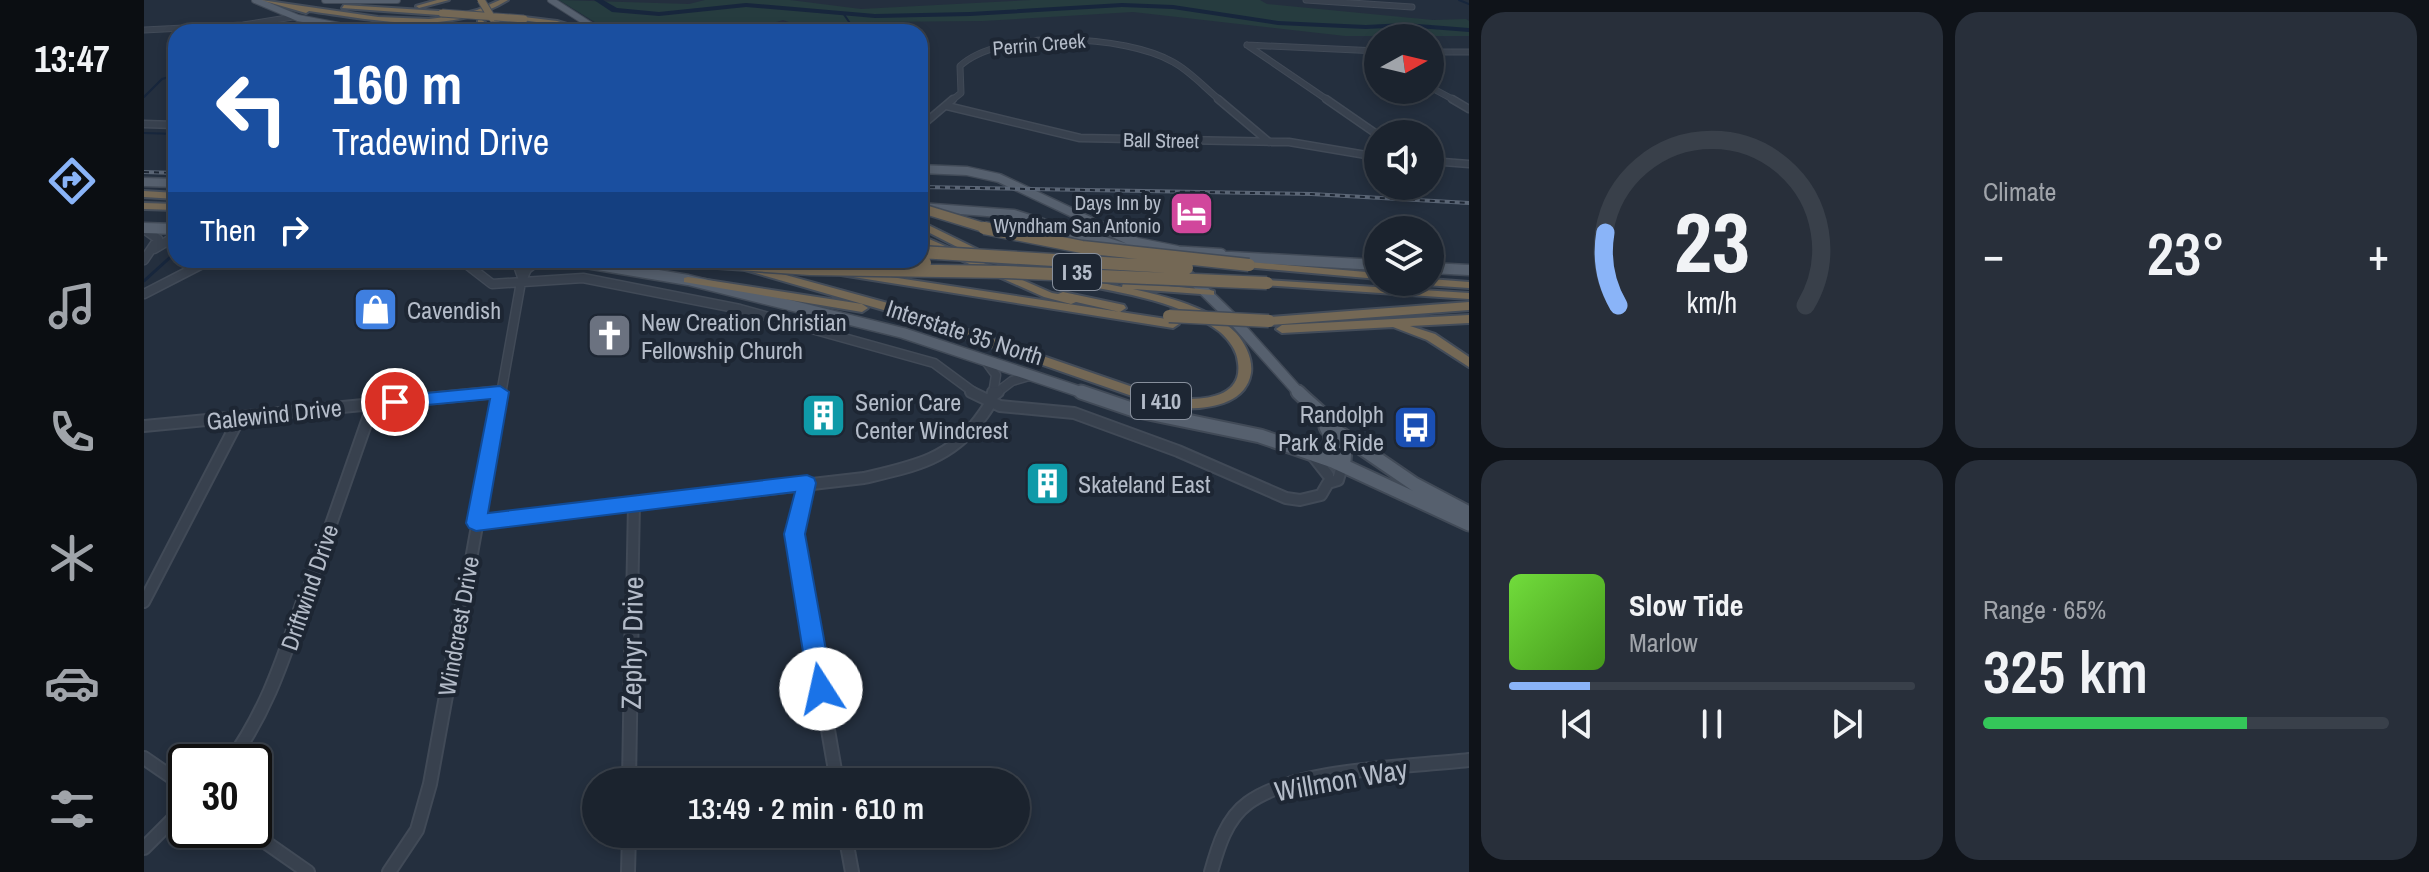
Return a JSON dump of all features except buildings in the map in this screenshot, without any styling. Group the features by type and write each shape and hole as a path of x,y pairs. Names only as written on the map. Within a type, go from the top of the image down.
{"highway":[{"path":"264,0 379,24"},
{"path":"281,0 524,19 553,24"},
{"path":"379,10 416,7 446,0"},
{"path":"469,0 484,24"},
{"path":"481,0 500,24"},
{"path":"300,8 407,23 457,17 505,0"},
{"path":"534,20 550,24"},
{"path":"144,185 168,185"},
{"path":"144,195 168,196"},
{"path":"144,206 168,207"},
{"path":"928,209 980,229 1053,244 1250,268"},
{"path":"928,227 979,248 1081,277 1210,293"},
{"name":"I 410","path":"743,268 807,283 942,326 1127,391 1178,404 1204,403 1226,397 1240,386 1247,369 1244,355 1229,334 1193,312 977,253 928,228"},
{"path":"928,242 1048,295 1138,318"},
{"name":"I 35","path":"928,252 1250,268 1364,277"},
{"name":"I 35","path":"928,263 1469,296"},
{"path":"796,268 987,271 1267,283"},
{"path":"810,269 1138,318 1270,325 1469,319"},
{"path":"1165,289 1179,285 1187,275"},
{"path":"1009,278 1171,320"},
{"path":"688,280 853,306 942,326"},
{"path":"1444,282 1469,284"},
{"path":"1270,325 1469,306"},
{"path":"1386,323 1431,337 1469,363"}],"main road":[{"path":"255,0 293,17 329,24"},
{"path":"325,0 397,0"},
{"path":"551,0 588,24"},
{"path":"928,169 967,171 999,178 1125,238 1177,251"},
{"path":"928,207 1014,214 1101,241 1157,254 1267,258"},
{"path":"144,229 168,229"},
{"path":"1101,241 1177,251 1364,264"},
{"path":"1157,254 1210,293 1339,433 1414,484 1469,514"},
{"name":"Interstate 35 North","path":"616,268 688,280 903,333 1134,410 1260,436 1307,451 1333,470"},
{"path":"1444,269 1469,270"},
{"path":"1322,417 1336,447 1333,470"},
{"path":"1333,470 1347,451 1339,433"},
{"path":"1333,470 1361,468 1469,514"},
{"path":"1333,470 1469,524"}],"street":[{"path":"1306,0 1412,7 1399,0"},
{"path":"249,24 293,17"},
{"path":"144,30 168,29"},
{"name":"Perrin Creek","path":"947,106 962,90 960,66 979,51 1014,43 1100,40 1141,48 1174,62 1269,142"},
{"path":"1364,51 1287,44 1247,45 1364,125"},
{"path":"1444,52 1469,52"},
{"path":"1444,95 1469,109"},
{"path":"928,121 947,106"},
{"name":"Ball Street","path":"947,106 1080,138 1269,142 1364,155"},
{"path":"144,127 168,127"},
{"path":"1444,162 1469,164"},
{"path":"144,229 158,239 144,260"},
{"path":"151,251 168,241"},
{"path":"144,296 195,268"},
{"path":"471,268 492,284 583,278 740,309 934,363 969,391 1010,409 1051,408 1074,413 1178,451 1286,498 1321,495 1333,470"},
{"path":"518,268 521,280"},
{"path":"521,280 529,268"},
{"name":"Windcrest Drive","path":"389,872 417,830 430,784 521,280"},
{"path":"985,360 996,375 993,399"},
{"path":"476,523 888,474 933,459 966,437 993,399 1012,381 1029,376"},
{"name":"Galewind Drive","path":"144,426 500,392"},
{"name":"Driftwind Drive","path":"243,744 255,727 272,691 373,404"},
{"path":"144,602 240,417"},
{"path":"807,483 794,534 835,768"},
{"name":"Zephyr Drive","path":"629,768 634,504"},
{"path":"144,758 168,775"},
{"name":"Willmon Way","path":"1211,872 1228,826 1246,804 1270,790 1298,781 1469,760"},
{"path":"144,848 168,824"},
{"path":"272,847 308,872"},
{"path":"628,872 629,848"},
{"path":"848,848 852,872"}],"green space":[{"path":"559,0 689,4 705,0 790,0 861,9 1032,0 1260,0 1267,4 1433,20 1466,19 1469,21 1469,36 1444,36 1444,24 1364,24 1364,36 1345,36 1133,12 983,21 794,24 783,20 770,24 598,24"}],"waterway":[{"path":"598,0 615,10 659,14 746,5 875,16 1122,5 1173,7 1278,23 1366,27 1405,25 1469,30"},
{"path":"1459,0 1469,4"},
{"path":"843,13 851,24"},
{"path":"144,97 162,79 168,77"},
{"path":"144,133 168,134"},
{"path":"144,281 168,259"}],"railway":[{"path":"144,172 168,173"},
{"path":"928,187 1311,194 1469,203"}],"place":[{"name":"Days Inn by Wyndham San Antonio","path":"1192,213"},
{"name":"Cavendish","path":"376,310"},
{"name":"New Creation Christian Fellowship Church","path":"610,336"},
{"name":"Senior Care Center Windcrest","path":"824,416"},
{"name":"Randolph Park & Ride","path":"1415,428"},
{"name":"Skateland East","path":"1047,484"}],"route":[{"path":"395,402 500,392 476,523 807,483 794,534 821,689"}]}
